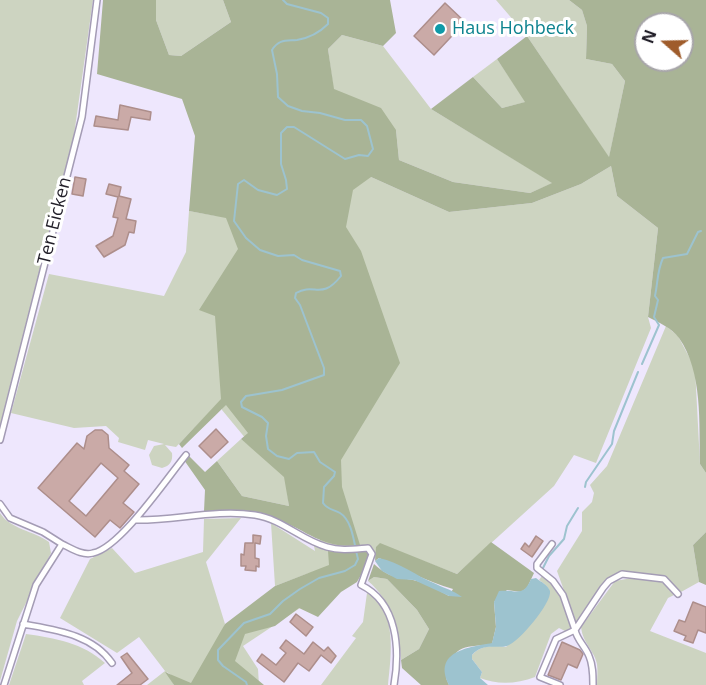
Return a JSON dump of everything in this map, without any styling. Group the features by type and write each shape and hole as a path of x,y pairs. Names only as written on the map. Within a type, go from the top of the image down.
{"lane":[{"name":"Ten Eicken","path":"0,440 82,117 97,0"},
{"path":"0,504 10,518 44,532 83,554 95,553 105,548 135,520 186,455"},
{"path":"135,520 228,514 254,515 271,520 325,546 368,548 372,554 361,585 373,591 381,600 394,629 397,651 394,685"},
{"path":"4,685 36,585 62,544"},
{"path":"552,544 537,564 537,568 553,581 563,595 579,642 592,665 593,685"},
{"path":"560,685 540,677 556,639 575,630 609,581 622,574 664,579 678,594"},
{"path":"23,624 66,633 97,646 105,652 112,663"}],"green space":[{"path":"0,0 93,0 74,135 0,426"},
{"path":"103,0 156,0 156,20 169,55 181,56 231,22 223,0 390,0 396,33 383,46 342,35 328,49 334,89 381,108 396,130 399,160 453,182 530,193 552,183 431,109 473,77 502,108 525,102 497,59 527,36 609,157 625,81 612,64 586,59 587,26 582,10 569,0 706,0 706,473 700,464 698,399 696,382 687,352 673,331 648,317 658,228 617,196 611,166 581,184 532,203 449,212 371,177 353,190 346,227 361,251 400,363 341,460 342,487 360,545 346,546 324,542 273,518 256,514 239,511 204,511 205,490 184,460 189,456 205,472 217,461 242,496 289,506 284,477 241,439 248,433 226,405 182,448 179,444 221,399 215,316 199,310 238,249 226,218 189,211 195,136 182,99 97,74"},
{"path":"156,0 223,0 231,22 181,56 169,55 156,20"},
{"path":"496,0 569,0 582,10 587,26 586,59 612,64 625,81 609,158 527,36"},
{"path":"342,35 383,46 431,109 553,183 530,193 453,182 399,160 396,130 371,177 449,212 532,203 581,184 611,166 617,196 658,228 648,317 651,328 596,463 574,455 554,486 457,574 382,545 384,552 243,646 258,669 259,685 185,685 167,672 174,685 147,685 165,671 139,637 117,653 60,618 90,559 112,548 135,573 203,552 204,519 241,518 206,562 224,626 309,573 275,586 271,523 315,551 314,546 324,536 287,490 289,506 242,496 217,461 241,439 256,451 222,410 222,399 176,447 165,445 172,453 172,458 169,464 162,468 152,465 149,455 154,446 164,444 148,440 145,450 118,442 119,438 106,426 74,428 11,413 49,274 164,296 186,252 189,211 217,216 320,49 333,86 328,49"},
{"path":"497,59 526,102 502,108 473,77"},
{"path":"666,326 678,336 695,368 700,464 706,473 706,532 693,545 699,582 681,592 661,577 632,572 618,574 603,584 576,624 557,571 582,531 582,512 592,502 594,493 590,485 607,466"},
{"path":"0,513 10,523 49,542 51,553 17,621 0,681"},
{"path":"706,532 706,585 699,582 693,545"},
{"path":"491,542 534,573 527,588 521,592 507,590 494,602 496,627 492,644 465,648 456,653 446,678 449,685 421,685 402,668 401,660 419,649 429,629 417,610 387,579 374,577 368,581 374,564 388,574 423,583 449,596 453,589 424,579 379,558 375,561 376,547 380,543 457,574"},
{"path":"367,550 369,554 366,566 357,582 341,592 318,617 299,608 275,626 245,634 235,661 264,685 174,685 165,672 191,683 225,624 275,586 329,565 328,551 350,553"},
{"path":"542,576 558,593 572,627 567,632 559,628 551,634 535,677 507,683 480,678 482,672 472,659 472,655 479,649 506,647 533,620 549,596 548,588 539,580"},
{"path":"374,577 387,579 417,610 429,629 419,649 401,660 399,638 388,607 376,588 368,581"},
{"path":"632,578 657,580 671,589 674,595 668,598 650,631 706,653 706,685 597,685 597,664 581,627 615,581"},
{"path":"367,593 377,600 388,621 391,647 388,685 321,685 356,638 352,636 363,622"},
{"path":"26,634 78,646 105,663 82,681 84,685 9,685"}],"water":[{"path":"379,558 401,566 462,597 449,596 414,580 397,579 382,571 375,561"},
{"path":"536,578 550,591 546,604 534,622 507,646 485,647 472,655 472,659 482,672 480,678 488,685 449,685 445,665 449,658 464,649 492,643 496,627 494,602 499,591 522,591 531,579"}],"building":[{"name":"Haus Hohbeck","path":"445,3 465,22 434,55 414,36"},
{"path":"120,105 151,112 150,120 131,117 128,130 94,126 96,116 118,120"},
{"path":"75,177 86,179 83,196 72,194"},
{"path":"109,184 121,187 119,196 131,199 126,219 136,221 134,233 129,232 125,245 104,257 96,246 113,236 118,218 113,217 118,197 106,194"},
{"path":"216,429 228,442 211,458 199,446"},
{"path":"95,430 102,430 108,435 109,448 129,465 124,471 139,484 123,503 134,512 120,528 110,520 95,537 38,488 77,443 84,449 87,436","holes":["101,463 118,478 86,516 69,501"]},
{"path":"253,535 261,536 260,544 255,543 255,558 259,559 259,567 256,566 256,571 245,570 246,566 241,566 241,554 244,555 245,543 253,543"},
{"path":"536,536 543,541 532,557 521,549 525,543 529,547"},
{"path":"693,602 706,607 706,633 698,630 693,643 684,640 686,636 674,631 679,620 685,622"},
{"path":"296,614 313,627 306,636 290,622"},
{"path":"286,640 304,654 313,642 324,651 328,647 336,656 331,663 321,655 309,671 298,663 284,682 257,661 262,654 276,665 286,653 280,648"},
{"path":"562,642 580,650 583,654 577,668 568,664 561,680 548,675"},
{"path":"127,653 148,679 140,685 117,685 132,673 121,657"}],"waterway":[{"path":"247,685 218,660 218,650 244,623 270,614 300,589 319,578 345,571 355,565 358,559 348,522 340,513 323,503 324,487 335,472 320,462 314,452 297,453 289,459 277,456 268,449 266,436 268,423 262,417 242,407 241,402 246,396 282,390 324,375 324,368 300,305 295,298 296,293 303,290 328,288 341,276 340,271 302,260 294,255 278,256 260,250 246,238 234,221 238,184 244,180 258,190 277,195 287,189 281,164 281,133 287,127 294,127 345,159 359,155 368,156 373,149 367,126 361,120 345,120 302,111 288,106 278,97 277,74 272,50 280,42 306,38 328,24 328,18 321,13 287,4 283,0"},
{"path":"642,364 659,325 654,317 658,300 655,296 663,258 687,254 698,232 701,231"},
{"path":"585,487 586,482 612,444 614,431 638,372"},
{"path":"542,570 549,556 564,539 567,526 578,508"}],"place":[{"name":"Haus Hohbeck","path":"440,29"}]}
